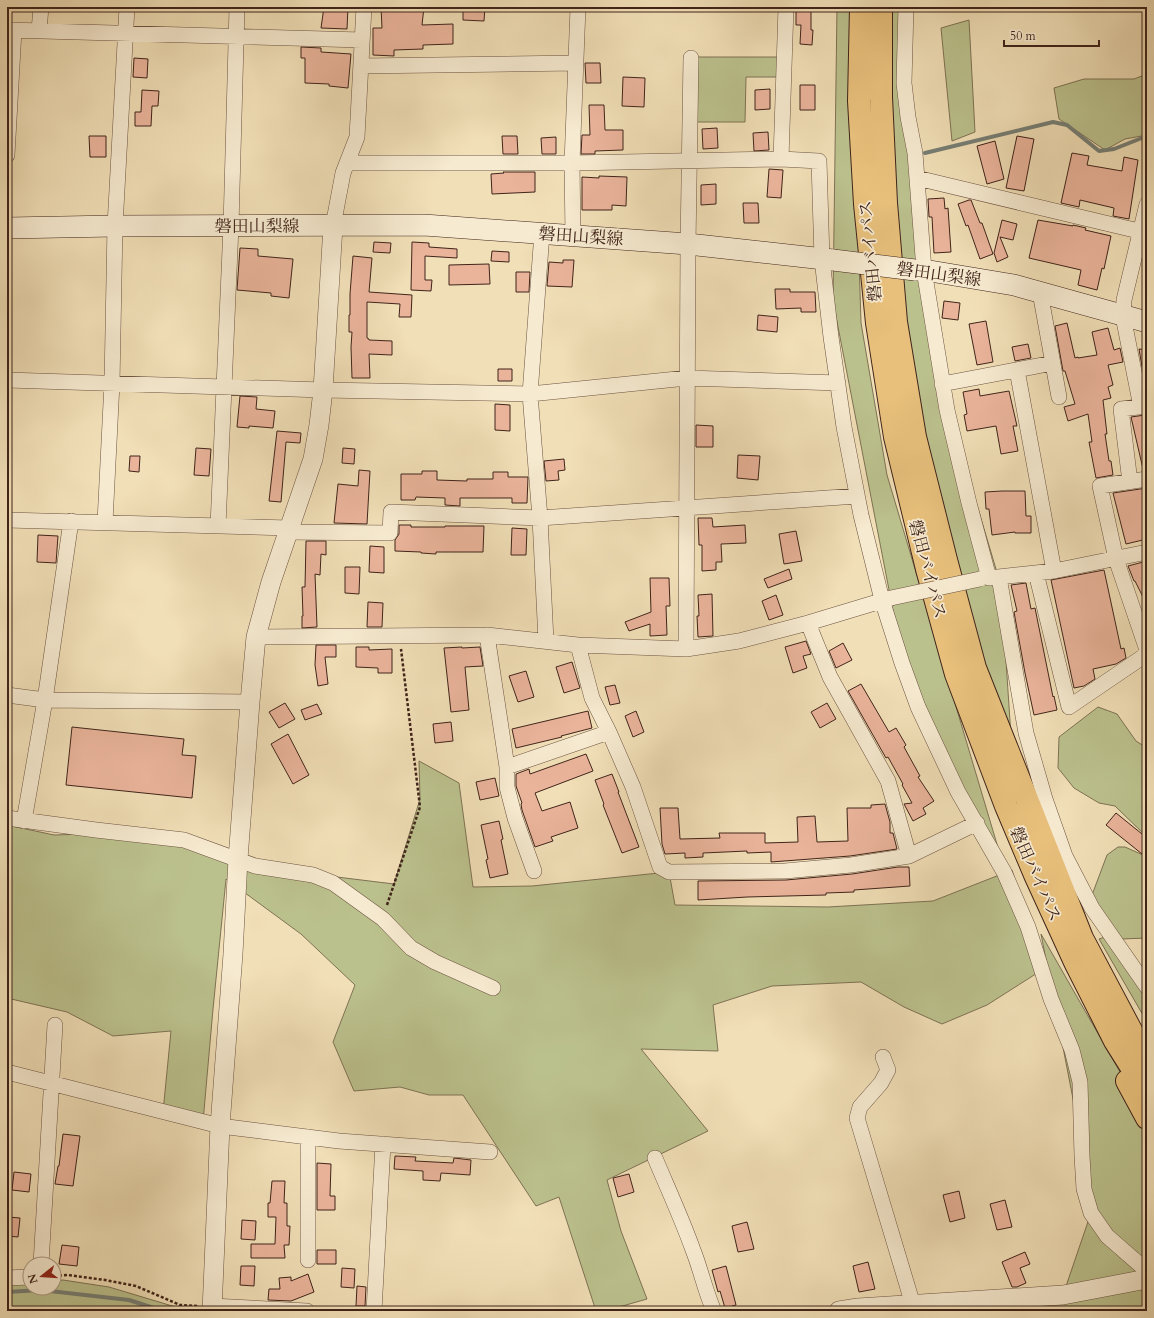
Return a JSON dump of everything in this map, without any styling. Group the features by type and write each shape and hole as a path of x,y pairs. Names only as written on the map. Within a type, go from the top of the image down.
{"highway":[{"name":"磐田バイパス","path":"861,7 859,101 865,204 877,323 895,437 927,569 956,674 1006,806 1075,962 1115,1041 1147,1092"},
{"name":"磐田バイパス","path":"881,7 881,98 886,203 896,322 915,437 946,560 975,668 1082,938 1134,1036 1147,1055"},
{"path":"1027,801 1095,944 1126,997 1147,1029"},
{"path":"1006,806 1030,895 1078,990 1147,1118"}],"main road":[{"name":"磐田山梨線","path":"7,228 116,226 424,225 688,244 920,270 1014,285 1147,322"}],"street":[{"path":"39,31 41,7"},
{"path":"105,522 112,383 116,226 127,7"},
{"path":"218,526 231,226 237,7"},
{"path":"307,1311 212,1309 220,1126 233,954 238,859 256,638 271,582 313,459 319,425 323,390 333,226 343,173 357,137 364,7"},
{"path":"573,236 572,163 578,7"},
{"path":"781,159 786,7"},
{"path":"906,7 904,83 908,117 915,153 920,270 947,410 969,503 989,578 1026,733 1065,856 1092,908 1147,987"},
{"path":"7,155 10,30 362,40"},
{"path":"686,649 688,161 690,58"},
{"path":"361,66 576,63"},
{"path":"347,163 572,163 781,159 819,161 828,260 830,337 844,427 861,515 887,599 902,662 918,707 958,792 1004,872 1025,920 1051,999 1072,1050 1080,1082 1081,1148 1084,1189 1091,1213 1107,1236 1147,1271"},
{"path":"917,178 1144,232"},
{"path":"1130,482 1121,409 1144,407 1123,316 1124,300 1144,232 1147,204"},
{"path":"542,233 530,394 540,518 546,641"},
{"path":"1040,292 1059,397"},
{"path":"942,384 1053,363"},
{"path":"1017,370 1054,571"},
{"path":"7,380 323,390 530,394 687,378 838,383"},
{"path":"1147,479 1100,486 1116,559 1147,650"},
{"path":"7,520 105,522 390,533 391,512 540,518 857,496"},
{"path":"24,821 45,700 71,522"},
{"path":"256,638 487,635 578,645 686,649 739,641 808,623 887,599 989,578 1054,571 1147,552"},
{"path":"1036,573 1069,707 1147,654"},
{"path":"808,623 830,677 888,781 909,856"},
{"path":"487,635 507,767 507,787 515,818 534,871"},
{"path":"578,645 592,698 609,732 633,787 660,867 669,872 785,871 851,865 909,856 976,824"},
{"path":"7,695 45,700 250,702"},
{"path":"507,767 609,732"},
{"path":"7,818 184,840 256,866 313,875 333,883 383,919 411,948 435,962 493,988"},
{"path":"41,1256 54,1025"},
{"path":"883,1057 888,1070 881,1083 860,1107 857,1118 913,1305"},
{"path":"7,1072 220,1126 339,1141 490,1152"},
{"path":"308,1137 308,1260"},
{"path":"374,1311 383,1144"},
{"path":"655,1158 694,1251 706,1292 714,1311"},
{"path":"7,1278 22,1277"},
{"path":"839,1311 858,1308 1064,1295 1147,1279"}],"path":[{"path":"383,919 420,807 400,636"},
{"path":"62,1275 105,1280 136,1286 180,1305 212,1309"}],"green space":[{"path":"837,7 851,7 861,323 887,475 999,851 937,748 897,631 833,301"},
{"path":"881,7 906,7 905,34 945,397 1001,586 1013,766 909,401"},
{"path":"969,20 975,132 952,141 941,28"},
{"path":"695,57 779,57 779,77 746,77 745,122 694,122"},
{"path":"1147,74 1147,135 1125,139 1105,150 1059,119 1054,88 1084,79 1134,79"},
{"path":"1098,707 1117,714 1136,741 1147,748 1147,837 1115,806 1099,803 1074,788 1058,768 1059,737"},
{"path":"419,761 459,783 473,887 532,886 669,872 675,905 828,907 933,901 1012,870 1042,970 987,1005 942,1024 904,1007 861,982 772,986 713,1005 718,1051 641,1049 708,1131 607,1180 621,1231 647,1299 605,1311 596,1311 559,1197 536,1206 463,1095 429,1095 400,1087 354,1091 333,1042 355,985 301,934 226,879 203,1122 163,1112 171,1031 113,1036 67,1012 7,998 7,825 54,835 120,833 296,872 394,884 420,799"},
{"path":"1118,847 1125,847 1143,855 1147,851 1147,871 1144,874 1147,884 1147,938 1121,939 1092,895 1107,855"},
{"path":"1041,934 1147,1119 1147,1311 986,1311 984,1300 1063,1295 1091,1213 1081,1140"},
{"path":"1108,936 1147,992 1147,1022 1099,939"},
{"path":"62,1280 109,1287 189,1311 7,1311 7,1285 22,1284 22,1296 62,1296"}],"building":[{"path":"324,7 348,7 347,29 321,28"},
{"path":"381,7 424,7 422,25 453,24 453,44 423,45 423,49 394,50 394,56 373,55 373,28 382,28"},
{"path":"463,7 485,7 484,21 463,20"},
{"path":"796,7 811,7 811,30 813,30 812,45 800,44 801,25 796,25"},
{"path":"301,47 321,48 321,52 351,54 348,88 329,86 329,84 305,83 305,58 301,58"},
{"path":"134,58 148,59 147,78 133,77"},
{"path":"585,63 600,63 601,83 586,83"},
{"path":"623,77 645,78 644,107 622,106"},
{"path":"800,85 815,85 815,110 800,110"},
{"path":"770,89 770,109 755,110 755,90"},
{"path":"142,90 159,91 158,106 152,106 151,126 135,126 135,112 141,112"},
{"path":"589,105 604,105 605,130 623,130 623,150 595,151 595,154 581,154 582,135 590,135"},
{"path":"717,128 718,148 703,149 702,129"},
{"path":"768,132 769,150 754,151 753,133"},
{"path":"89,136 106,136 106,157 90,157"},
{"path":"502,136 517,136 518,154 503,154"},
{"path":"1017,136 1034,139 1024,191 1006,188"},
{"path":"556,137 556,154 542,154 541,138"},
{"path":"995,141 1004,179 987,184 977,146"},
{"path":"1072,153 1089,156 1087,165 1122,171 1124,157 1138,160 1129,219 1113,216 1114,208 1080,200 1079,207 1061,203"},
{"path":"769,169 783,170 781,198 767,197"},
{"path":"503,172 535,172 535,192 492,194 491,174 504,173"},
{"path":"599,176 627,177 626,206 612,205 612,210 582,210 582,177 599,178"},
{"path":"716,184 716,204 701,205 701,185"},
{"path":"944,198 945,209 948,208 951,252 934,253 932,217 929,217 928,199"},
{"path":"971,200 980,223 982,223 993,254 980,259 968,225 966,226 958,204"},
{"path":"743,203 758,203 759,223 744,223"},
{"path":"1002,220 1017,224 1013,240 1000,237 1008,257 997,262 994,253"},
{"path":"1038,220 1073,225 1086,228 1085,230 1111,236 1104,269 1102,268 1097,290 1078,285 1081,270 1029,258"},
{"path":"374,242 391,243 390,253 373,252"},
{"path":"412,242 429,243 429,247 457,249 457,258 425,256 425,280 432,280 431,291 411,290"},
{"path":"240,248 258,249 258,256 293,259 289,298 271,296 271,293 237,290"},
{"path":"492,251 509,252 509,262 491,261"},
{"path":"353,256 372,258 369,292 412,295 411,317 399,317 400,304 367,302 367,338 369,340 392,341 392,355 369,354 370,378 352,378 352,332 349,332 349,315"},
{"path":"563,260 574,260 572,287 547,286 549,262 563,263"},
{"path":"489,264 490,284 449,285 449,265"},
{"path":"516,272 530,272 529,292 516,292"},
{"path":"775,289 790,289 790,292 815,292 816,312 801,312 801,308 776,309"},
{"path":"944,301 960,303 958,320 942,318"},
{"path":"758,315 778,317 777,332 757,330"},
{"path":"986,321 993,362 977,365 969,324"},
{"path":"1067,323 1075,358 1097,355 1092,332 1108,328 1114,350 1120,348 1123,362 1108,365 1113,385 1108,387 1111,398 1103,400 1107,434 1105,434 1109,461 1111,461 1113,475 1096,478 1089,442 1092,442 1088,414 1068,421 1064,407 1075,404 1065,371 1063,371 1055,326"},
{"path":"1028,344 1031,358 1015,361 1012,347"},
{"path":"1139,349 1147,350 1147,378 1144,378"},
{"path":"498,369 512,369 512,381 498,381"},
{"path":"979,389 980,396 1009,391 1017,426 1013,426 1018,451 1001,454 996,426 967,431 964,415 967,414 963,392"},
{"path":"240,396 257,397 256,409 275,411 273,428 249,426 249,428 237,427"},
{"path":"495,404 510,405 510,431 495,430"},
{"path":"1145,415 1147,425 1147,469 1143,469 1131,417"},
{"path":"696,425 713,426 713,447 696,447"},
{"path":"277,431 301,433 300,443 286,442 281,502 269,501"},
{"path":"196,448 211,449 209,476 194,475"},
{"path":"343,448 355,449 354,464 342,463"},
{"path":"738,455 760,456 758,480 737,478"},
{"path":"130,456 140,456 139,472 129,471"},
{"path":"564,459 565,470 558,471 559,480 546,481 544,461"},
{"path":"359,470 370,471 367,524 334,523 338,484 358,486"},
{"path":"422,471 437,471 437,480 467,481 467,479 493,479 493,472 508,472 508,477 528,477 527,503 512,503 512,498 460,498 460,506 445,505 445,498 416,497 415,500 401,500 401,474 422,474"},
{"path":"1147,488 1147,539 1126,544 1113,493"},
{"path":"1025,491 1026,516 1031,516 1031,533 1015,532 992,535 989,509 986,509 985,492"},
{"path":"698,518 712,518 713,527 745,525 746,543 721,544 722,562 716,562 716,570 702,571 702,545 699,545"},
{"path":"399,525 411,525 411,527 484,526 483,552 436,552 436,554 395,551 395,540 399,534"},
{"path":"512,528 527,529 526,555 511,555"},
{"path":"796,531 802,561 784,564 779,534"},
{"path":"38,535 58,536 56,563 37,562"},
{"path":"306,541 326,541 326,555 321,554 320,575 315,574 317,627 302,628 302,587 305,587"},
{"path":"370,546 384,547 384,573 369,572"},
{"path":"1147,561 1147,605 1128,566"},
{"path":"345,567 360,567 359,594 345,593"},
{"path":"789,569 792,579 768,588 764,579"},
{"path":"1104,570 1121,649 1124,648 1126,658 1116,664 1093,669 1095,679 1084,686 1074,688 1051,580"},
{"path":"650,578 669,578 670,606 666,606 667,635 650,636 650,624 629,631 625,622 651,612"},
{"path":"1026,583 1031,609 1035,608 1057,710 1034,715 1014,612 1017,611 1011,585"},
{"path":"712,594 713,636 698,637 698,595"},
{"path":"776,595 783,615 769,620 762,601"},
{"path":"368,602 383,603 382,627 367,627"},
{"path":"806,641 811,654 803,656 807,668 793,673 785,647"},
{"path":"843,643 852,660 836,668 829,651"},
{"path":"316,645 336,645 336,657 325,657 328,684 318,686 315,665"},
{"path":"356,647 369,647 369,650 392,649 392,673 378,673 378,668 356,667"},
{"path":"480,647 483,666 465,667 469,710 451,712 444,648"},
{"path":"572,662 580,688 564,693 556,667"},
{"path":"526,671 534,697 518,702 509,676"},
{"path":"861,684 889,732 896,728 906,745 904,747 920,776 918,777 934,801 923,808 926,814 913,821 904,804 912,803 902,785 903,784 888,757 886,758 848,691"},
{"path":"615,685 620,703 610,705 605,687"},
{"path":"285,703 295,719 279,728 269,712"},
{"path":"827,703 836,719 820,728 811,712"},
{"path":"317,704 322,714 305,720 301,710"},
{"path":"588,711 592,728 516,748 512,729"},
{"path":"636,711 644,732 633,737 625,716"},
{"path":"451,722 453,741 435,743 433,724"},
{"path":"72,727 184,739 182,755 196,756 192,798 66,785"},
{"path":"288,734 309,775 293,784 271,744"},
{"path":"586,754 593,771 535,793 542,811 570,802 578,828 551,837 553,841 535,847 522,810 522,803 516,786 516,774 529,769 530,774"},
{"path":"612,774 639,847 622,853 595,780"},
{"path":"495,778 499,796 480,800 476,782"},
{"path":"885,804 890,822 890,833 893,833 897,849 850,856 771,862 771,852 747,853 747,851 703,853 703,857 685,858 685,853 665,854 662,844 660,808 678,808 680,839 720,838 719,833 765,833 765,843 798,842 797,817 815,816 817,842 848,841 847,808 871,808 871,805"},
{"path":"1116,813 1147,838 1147,858 1106,825"},
{"path":"499,821 503,839 501,840 508,874 490,878 486,860 488,859 481,825"},
{"path":"898,867 909,867 910,886 854,890 854,892 826,893 826,895 698,900 698,881 786,880 852,874"},
{"path":"63,1134 80,1136 73,1186 55,1184"},
{"path":"395,1156 416,1157 415,1161 453,1163 454,1158 471,1160 470,1175 441,1173 440,1181 423,1180 423,1171 394,1169"},
{"path":"317,1163 331,1164 330,1196 335,1196 335,1210 317,1210"},
{"path":"14,1172 31,1174 29,1192 12,1190"},
{"path":"629,1174 634,1192 618,1197 613,1178"},
{"path":"272,1181 285,1181 284,1203 287,1203 287,1226 290,1226 289,1245 284,1245 285,1258 251,1258 251,1244 275,1244 276,1217 268,1217 268,1203 270,1203"},
{"path":"959,1191 965,1218 950,1222 943,1195"},
{"path":"1005,1200 1012,1227 997,1230 990,1204"},
{"path":"8,1217 20,1218 18,1237 7,1236"},
{"path":"242,1220 256,1221 255,1240 241,1239"},
{"path":"747,1222 754,1249 738,1252 732,1226"},
{"path":"62,1245 79,1247 77,1266 62,1264 62,1256 60,1256"},
{"path":"317,1250 336,1250 336,1264 317,1264"},
{"path":"1025,1252 1030,1264 1020,1268 1026,1283 1017,1287 1012,1287 1002,1262"},
{"path":"868,1262 875,1289 859,1292 853,1266"},
{"path":"241,1266 255,1266 254,1286 240,1285"},
{"path":"726,1266 736,1305 725,1308 720,1291 718,1292 712,1270"},
{"path":"342,1268 355,1269 354,1288 341,1287"},
{"path":"308,1274 314,1292 291,1301 268,1300 269,1289 280,1289 279,1278 291,1277 291,1281"},
{"path":"357,1286 366,1287 365,1306 356,1306"}],"waterway":[{"path":"925,153 1053,122 1067,125 1099,151 1114,149 1147,136"},
{"path":"7,1292 41,1290 129,1300 163,1311"}]}
